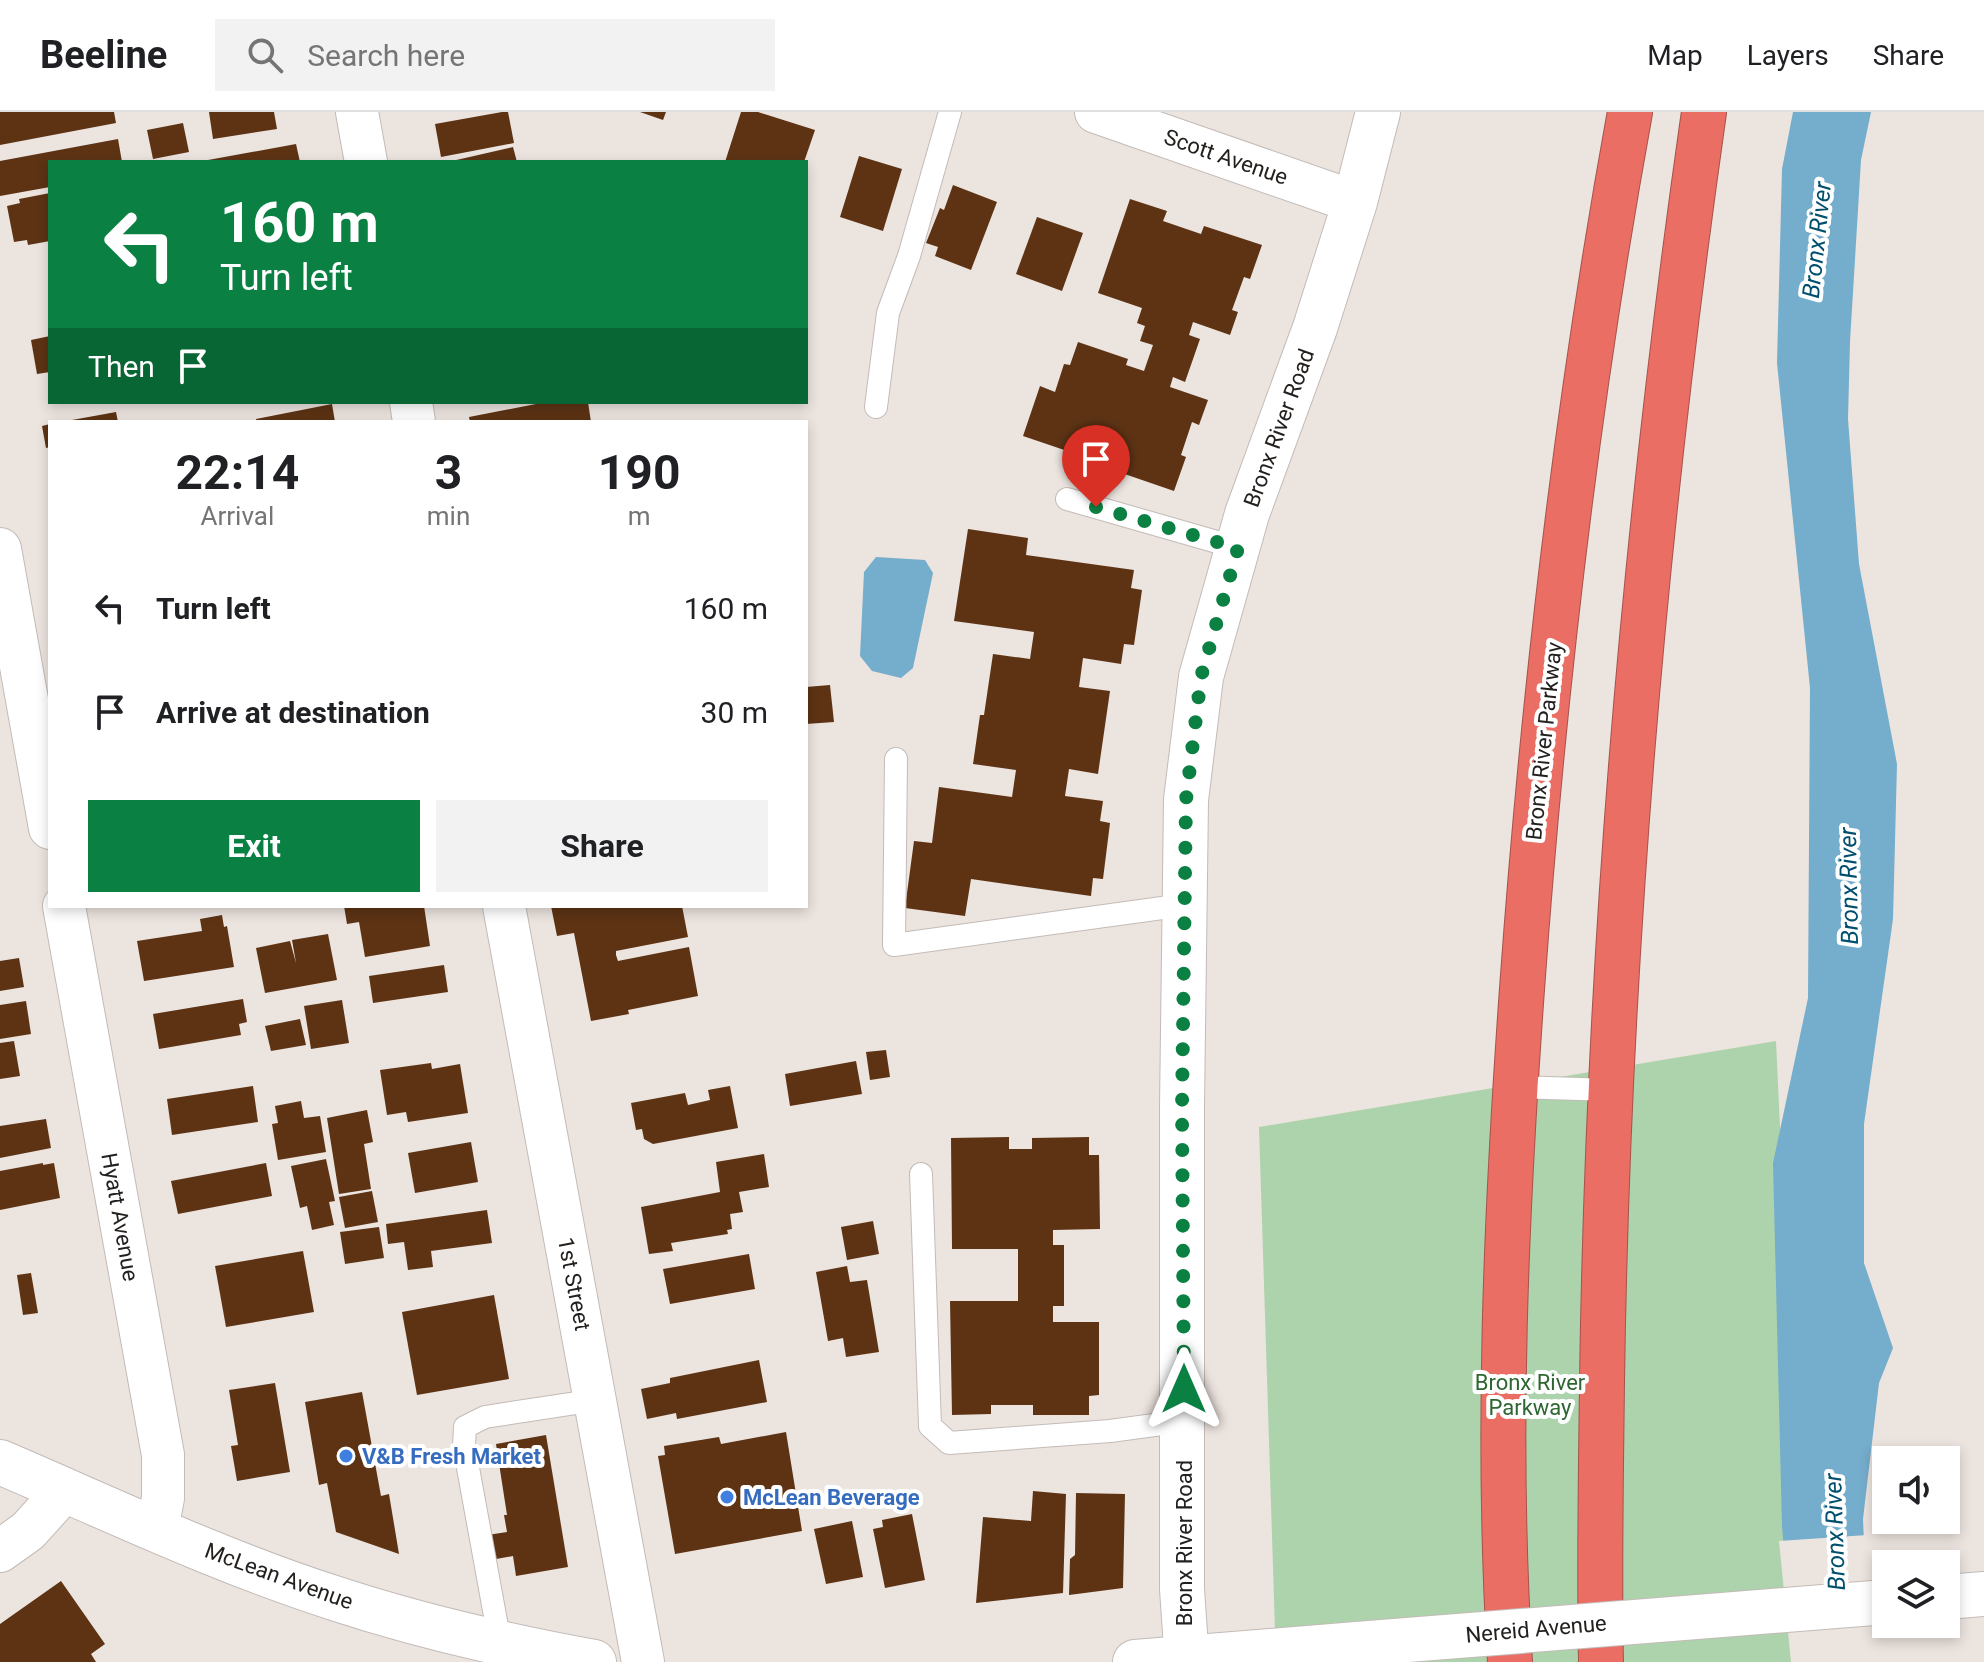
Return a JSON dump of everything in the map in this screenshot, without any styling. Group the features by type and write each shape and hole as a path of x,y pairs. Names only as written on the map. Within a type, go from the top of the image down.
{"highway":[{"name":"Bronx River Parkway","path":"1509,1645 1505,1340 1515,1087 1527,920 1554,635 1593,338 1630,112"},
{"path":"1601,1643 1603,1291 1622,898 1643,632 1670,370 1704,112"}],"street":[{"path":"357,112 366,160"},
{"name":"Scott Avenue","path":"1096,112 1355,202"},
{"name":"Bronx River Road","path":"1186,1660 1182,1589 1184,905 1186,800 1201,677 1247,514 1315,328 1355,202 1378,112"},
{"path":"0,549 48,817"},
{"name":"Hyatt Avenue","path":"64,908 163,1455 163,1498 157,1529"},
{"name":"1st Street","path":"504,908 643,1662"},
{"name":"McLean Avenue","path":"0,1462 215,1554 334,1598 446,1631 576,1660"},
{"path":"0,1551 28,1531 65,1490"},
{"path":"1960,1596 1984,1594"},
{"name":"Nereid Avenue","path":"1135,1662 1872,1603"}],"lane":[{"path":"876,407 888,313 909,256 950,112"},
{"path":"1067,499 1238,548"},
{"path":"896,759 894,945 1184,905"},
{"path":"1515,1087 1611,1090"},
{"path":"921,1174 930,1426 949,1443 1110,1431 1184,1421"},
{"path":"500,1643 464,1446 465,1427 485,1417 596,1400"}],"green space":[{"name":"Bronx River Parkway","path":"1776,1041 1805,1662 1276,1662 1259,1127"}],"water":[{"name":"Bronx River","path":"1793,112 1871,112 1861,160 1848,419 1859,564 1897,764 1893,919 1864,1124 1864,1263 1893,1348 1879,1383 1863,1519 1869,1662 1795,1662 1782,1527 1773,1163 1808,998 1810,688 1777,363 1782,169"},
{"path":"876,557 925,560 933,573 913,668 901,678 872,671 860,656 864,572"}],"pier":[{"path":"1867,1535 1873,1662 1791,1662 1779,1541"}],"building":[{"path":"0,112 114,112 116,123 0,145"},
{"path":"209,112 274,112 277,129 213,139"},
{"path":"508,112 514,143 441,157 435,124"},
{"path":"640,112 666,112 663,120"},
{"path":"741,112 758,112 815,130 805,160 726,160"},
{"path":"183,123 189,152 153,159 147,130"},
{"path":"118,139 122,160 48,160 48,187 0,196 0,161"},
{"path":"296,144 300,160 208,160"},
{"path":"513,147 516,160 456,160"},
{"path":"859,156 902,169 883,231 840,217"},
{"path":"953,185 997,202 971,270 935,256 938,247 926,243"},
{"path":"48,193 48,241 28,245 27,240 14,242 7,206 20,203 19,199"},
{"path":"1130,199 1167,211 1163,221 1201,234 1204,226 1262,245 1250,279 1244,277 1232,310 1238,312 1230,335 1193,322 1189,335 1200,339 1185,382 1173,377 1170,387 1208,400 1199,425 1192,422 1181,455 1186,457 1174,491 1113,470 1117,460 1082,448 1079,455 1023,436 1040,386 1055,392 1064,364 1070,365 1078,342 1128,359 1126,365 1144,371 1153,345 1140,341 1145,326 1137,323 1142,308 1098,293"},
{"path":"1037,217 1083,233 1062,291 1016,274"},
{"path":"48,336 48,372 37,374 31,340"},
{"path":"332,404 335,420 256,420"},
{"path":"536,404 588,404 591,420 470,420 469,417"},
{"path":"116,412 118,420 72,420"},
{"path":"48,424 46,448 42,426"},
{"path":"968,529 1028,538 1026,555 1134,570 1131,588 1142,590 1134,645 1124,644 1121,664 1083,658 1079,687 1110,691 1098,774 1069,769 1065,796 1103,801 1100,821 1110,823 1103,879 1093,878 1091,896 971,879 965,916 905,908 914,841 932,843 939,787 1012,797 1016,770 973,764 993,654 1030,659 1034,632 954,621"},
{"path":"830,685 834,722 808,724 808,687"},
{"path":"344,908 424,908 430,946 365,957 359,922 347,924"},
{"path":"551,908 682,908 688,937 616,951 616,955 618,961 689,947 698,996 591,1021 574,933 557,936"},
{"path":"222,915 234,967 144,981 137,941 202,931 200,919"},
{"path":"328,934 337,980 265,993 256,948 290,941 296,963 292,940"},
{"path":"19,958 24,987 0,991 0,961"},
{"path":"444,965 448,992 373,1003 369,976"},
{"path":"243,999 247,1022 239,1024 241,1035 159,1049 153,1014"},
{"path":"342,1000 349,1043 311,1049 304,1006"},
{"path":"26,1001 31,1034 0,1039 0,1005"},
{"path":"300,1019 306,1045 271,1051 265,1026"},
{"path":"14,1041 20,1076 0,1079 0,1043"},
{"path":"886,1050 890,1077 870,1080 866,1052"},
{"path":"856,1061 862,1094 790,1106 785,1074"},
{"path":"431,1063 432,1069 460,1064 468,1113 408,1122 406,1112 387,1115 380,1070"},
{"path":"253,1086 258,1122 172,1135 167,1099"},
{"path":"730,1086 738,1128 653,1144 644,1139 642,1129 636,1130 631,1103 685,1093 688,1105 710,1100 708,1090"},
{"path":"301,1101 304,1118 320,1116 326,1152 278,1160 272,1124 278,1123 275,1106"},
{"path":"367,1110 373,1142 364,1144 371,1189 339,1194 327,1118"},
{"path":"46,1119 51,1148 0,1158 0,1126"},
{"path":"1009,1137 1009,1149 1032,1149 1032,1138 1089,1137 1089,1155 1099,1155 1100,1229 1053,1230 1053,1245 1064,1245 1064,1306 1053,1306 1053,1322 1099,1322 1099,1395 1089,1396 1089,1415 1033,1415 1033,1405 991,1405 991,1414 952,1415 950,1301 1018,1301 1018,1249 952,1249 951,1138"},
{"path":"471,1142 478,1182 415,1193 408,1153"},
{"path":"764,1154 769,1187 739,1192 743,1212 730,1214 732,1229 727,1230 728,1234 671,1243 673,1251 649,1254 641,1207 720,1192 716,1162"},
{"path":"326,1159 335,1201 329,1202 334,1225 312,1230 307,1206 300,1208 291,1166"},
{"path":"54,1163 60,1198 0,1210 0,1171"},
{"path":"266,1163 272,1196 178,1214 171,1181"},
{"path":"372,1191 378,1222 345,1228 339,1197"},
{"path":"487,1210 492,1243 431,1251 433,1267 408,1270 404,1242 388,1244 386,1224"},
{"path":"873,1221 879,1254 847,1260 841,1227"},
{"path":"379,1227 384,1258 345,1264 340,1232"},
{"path":"303,1251 314,1312 226,1327 215,1266"},
{"path":"749,1254 755,1289 670,1304 663,1269"},
{"path":"847,1266 850,1282 867,1280 879,1352 846,1357 843,1338 828,1341 816,1272"},
{"path":"31,1273 38,1313 23,1315 17,1275"},
{"path":"494,1295 509,1379 417,1395 402,1312"},
{"path":"759,1360 767,1402 677,1419 676,1413 647,1419 641,1389 670,1383 670,1378"},
{"path":"275,1383 290,1472 237,1481 231,1446 238,1445 229,1390"},
{"path":"362,1392 381,1496 389,1494 399,1554 336,1532 327,1483 319,1485 305,1402"},
{"path":"786,1432 802,1531 675,1554 658,1456 665,1455 664,1446 719,1437 721,1444"},
{"path":"546,1435 568,1567 516,1576 513,1556 485,1561 481,1536 507,1532 496,1444"},
{"path":"1033,1491 1066,1494 1063,1593 976,1603 983,1517 1031,1521"},
{"path":"1076,1493 1125,1494 1123,1588 1069,1595 1070,1559 1075,1555"},
{"path":"912,1514 925,1580 885,1588 873,1529 883,1527 882,1520"},
{"path":"852,1521 863,1577 826,1584 814,1529"},
{"path":"61,1581 105,1644 91,1654 96,1662 0,1662 0,1624"}],"place":[{"name":"V&B Fresh Market","path":"346,1456"},
{"name":"McLean Beverage","path":"727,1497"}],"route":[{"path":"1096,507 1238,548 1201,677 1186,800 1182,1107 1184,1389"}]}
